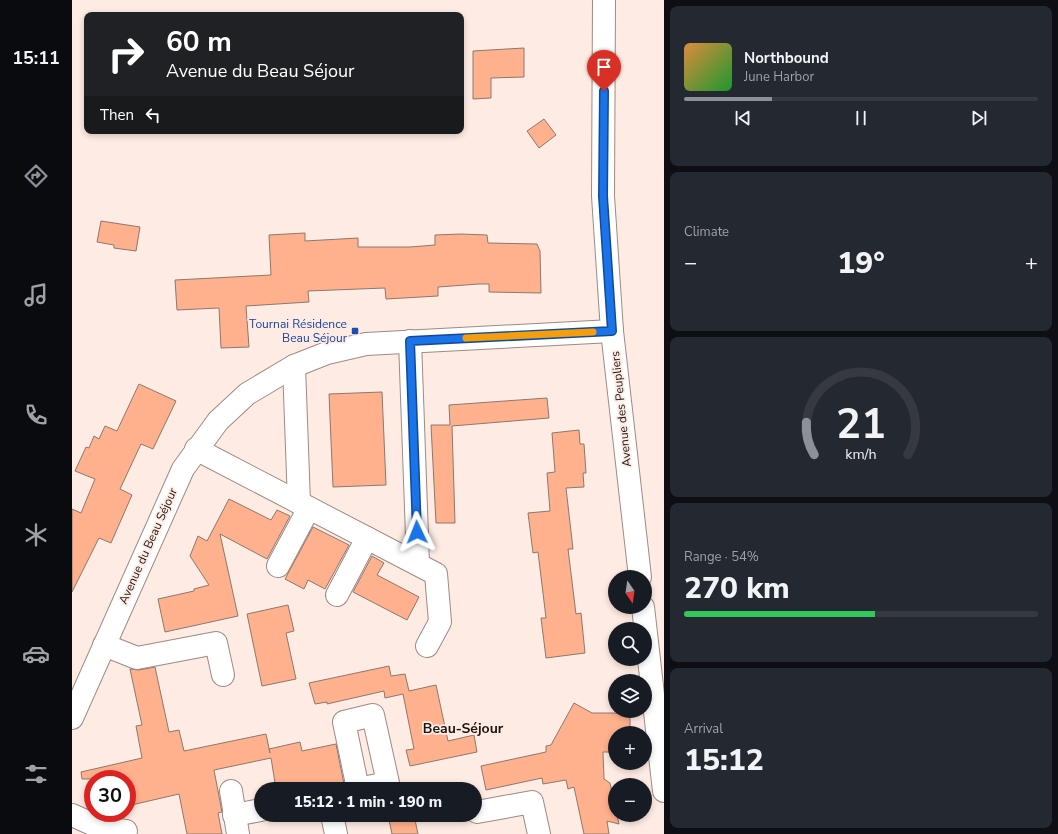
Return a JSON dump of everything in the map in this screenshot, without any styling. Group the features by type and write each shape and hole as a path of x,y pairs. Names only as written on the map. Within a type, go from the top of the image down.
{"street":[{"name":"Avenue des Peupliers","path":"604,0 603,196 612,331 639,570"},
{"name":"Avenue du Beau Séjour","path":"72,718 183,469 196,449 218,421 247,394 294,366 327,353 366,344 612,331"},
{"path":"410,341 418,564"},
{"path":"278,566 304,505 294,366"},
{"path":"196,449 436,574 440,622 427,646"},
{"path":"337,596 367,538"},
{"path":"644,614 664,791"},
{"path":"104,645 137,658 216,643 223,675"},
{"path":"231,790 236,825 254,814"},
{"path":"482,811 532,802 539,834"},
{"path":"72,815 101,828 126,831"},
{"path":"333,822 336,834"}],"building":[{"path":"524,48 524,77 491,78 491,98 473,99 473,51"},
{"path":"544,119 556,135 539,148 527,131"},
{"path":"101,221 140,227 136,251 114,248 114,245 97,242"},
{"path":"305,233 305,241 358,238 358,247 410,247 435,245 435,235 461,234 487,235 488,243 537,244 540,251 541,293 489,292 489,284 438,287 438,296 386,299 385,288 308,291 309,302 246,306 249,347 221,348 219,308 177,310 175,280 271,275 269,235"},
{"path":"139,384 176,401 153,449 141,444 120,489 132,495 111,543 99,538 72,592 72,509 81,513 95,479 75,471 86,447 89,448 94,436 99,439 105,426 117,431"},
{"path":"382,392 386,485 333,487 329,394"},
{"path":"547,398 549,418 452,426 455,523 436,523 431,425 450,425 449,405"},
{"path":"579,430 580,444 584,444 586,473 583,473 584,487 566,488 573,549 568,549 576,614 581,613 585,653 546,658 541,618 546,618 538,552 533,553 528,513 550,511 547,473 555,472 552,433"},
{"path":"229,499 271,520 277,510 290,516 267,559 220,534 238,616 165,632 158,599 194,591 194,589 209,585 190,556 198,536 207,541"},
{"path":"313,527 349,545 325,589 308,580 304,589 285,579"},
{"path":"372,556 384,563 377,575 419,597 407,620 353,592"},
{"path":"288,605 294,631 286,633 296,679 262,686 247,614"},
{"path":"389,666 391,676 405,674 409,691 436,685 448,741 474,735 477,752 410,766 406,750 414,749 403,694 385,698 384,691 327,704 327,702 315,704 309,683"},
{"path":"155,667 169,732 179,730 184,751 266,734 269,749 300,742 302,751 336,744 344,782 275,782 271,758 214,770 222,812 218,813 222,834 187,834 179,794 136,804 136,770 90,770 142,758 136,726 142,725 130,669 139,670"},
{"path":"574,703 592,713 608,713 608,718 630,718 630,726 608,726 608,752 603,752 604,779 608,782 607,821 609,834 584,834 574,787 568,789 566,780 543,784 542,778 486,790 481,766 546,752 546,746 551,745"},
{"path":"84,771 84,779 82,779 81,772"},
{"path":"389,822 415,822 418,834 392,834"}],"slow traffic":[{"path":"466,338 593,332"}],"place":[{"name":"Tournai Résidence Beau Séjour","path":"355,331"}],"district":[{"name":"Beau-Séjour","path":"463,728"}],"route":[{"path":"417,532 410,341 612,331 603,196 604,91"}]}
